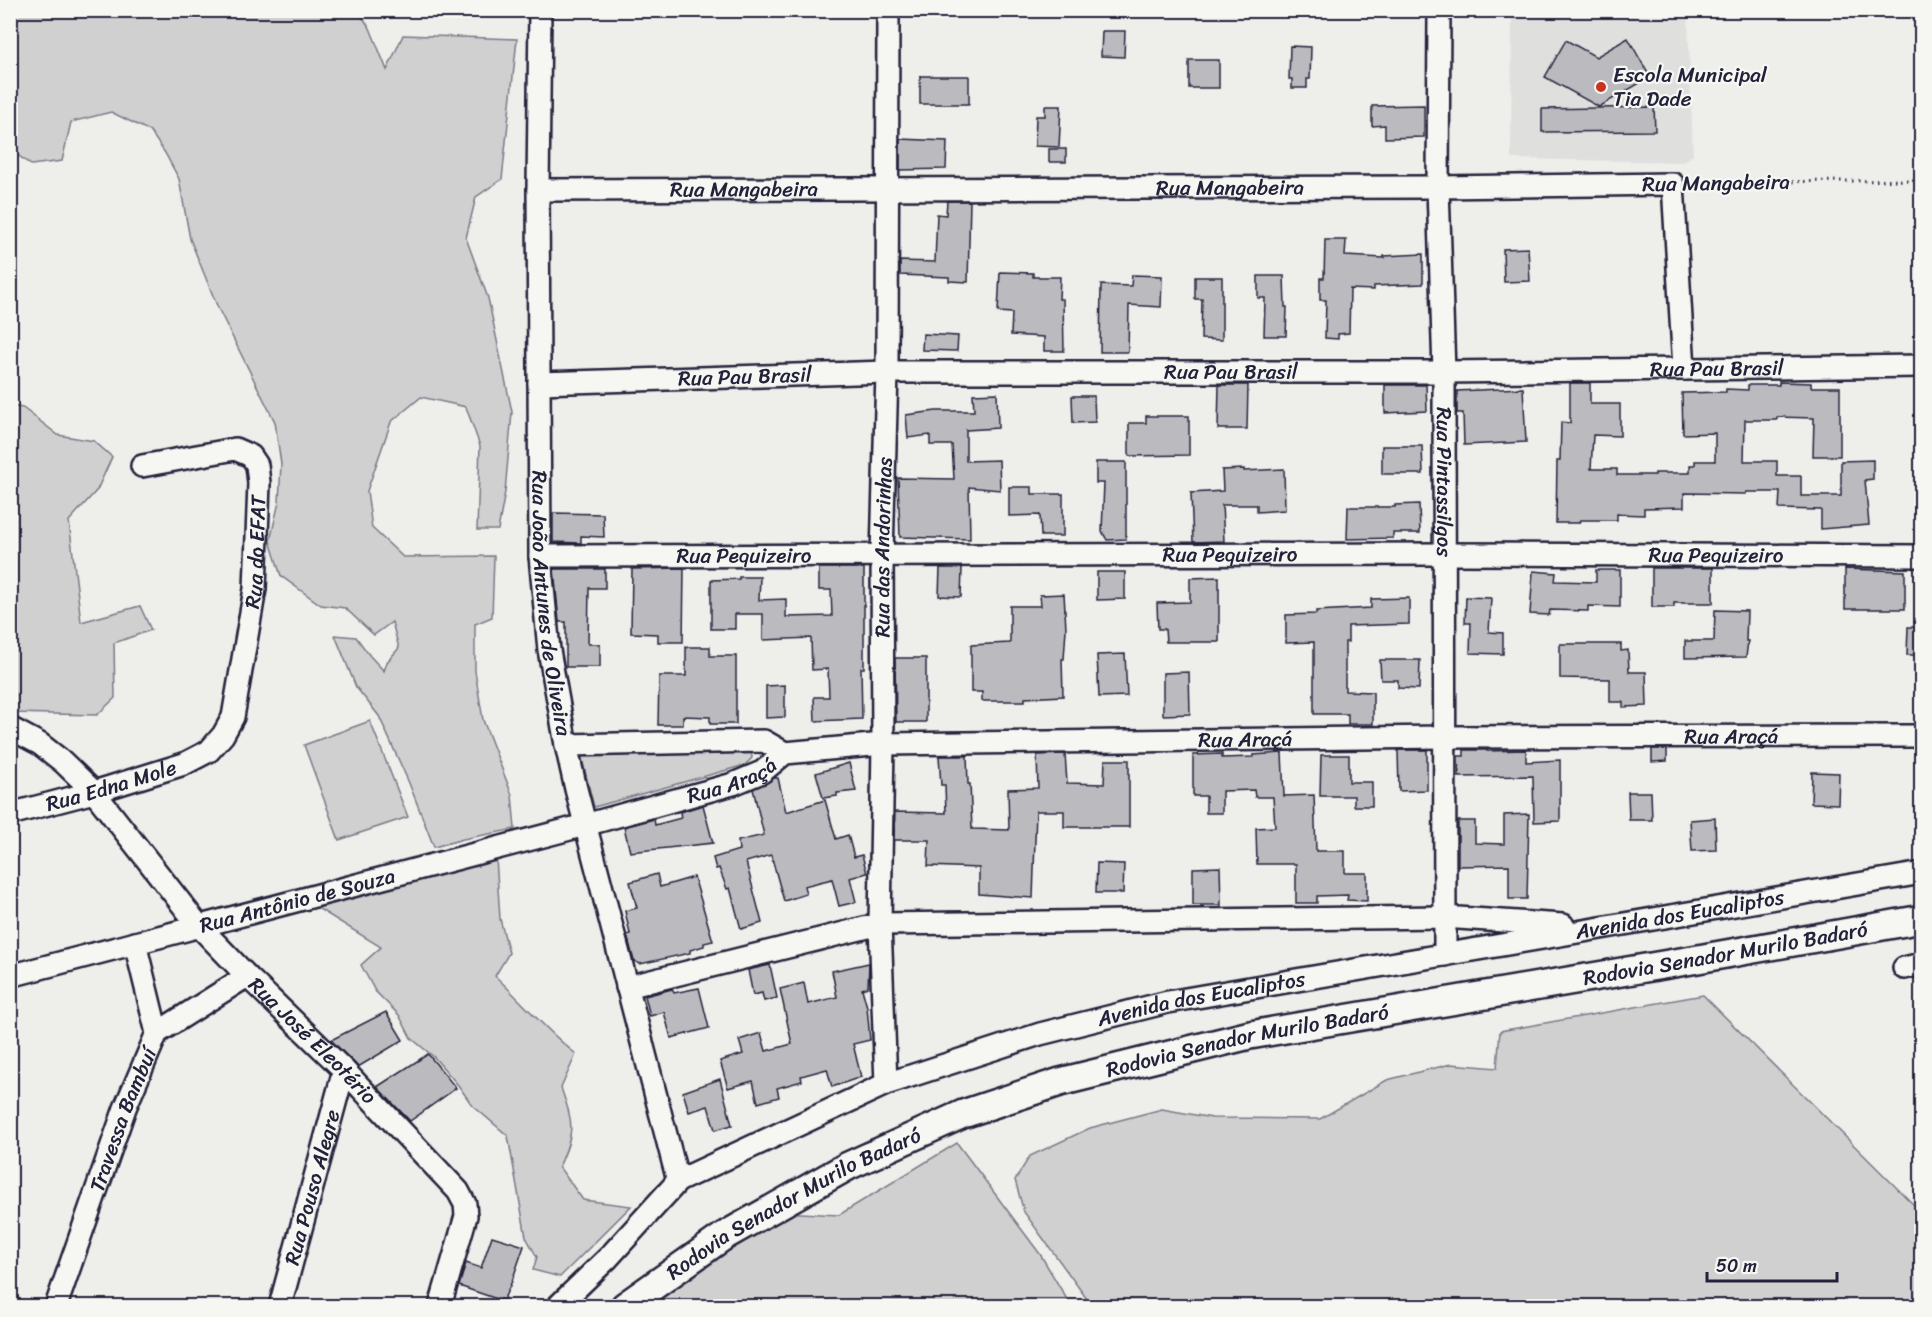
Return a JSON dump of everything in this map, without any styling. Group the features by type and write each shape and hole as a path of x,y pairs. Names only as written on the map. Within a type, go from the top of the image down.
{"main road":[{"name":"Rodovia Senador Murilo Badaró","path":"625,1306 724,1236 848,1166 963,1114 1060,1082 1250,1035 1922,919"}],"street":[{"name":"Rua João Antunes de Oliveira","path":"540,10 538,190 540,556 549,650 566,745 585,825 678,1181"},
{"name":"Rua das Andorinhas","path":"886,1084 880,924 883,744 882,555 887,372 888,10"},
{"name":"Rua Pintassilgos","path":"1439,10 1438,187 1444,372 1443,917 1445,954"},
{"name":"Rua Mangabeira","path":"538,190 1673,184"},
{"path":"1673,184 1684,369"},
{"name":"Rua Pau Brasil","path":"539,383 887,372 1444,372 1922,366"},
{"name":"Rua do EFAT","path":"142,466 235,449 251,456 257,465 259,483 255,589 233,717 223,735 209,751"},
{"name":"Rua Pequizeiro","path":"540,556 1445,554 1922,556"},
{"name":"Rua José Eleotério","path":"10,728 40,744 63,762 94,792 199,926 344,1070 458,1191 465,1204 466,1216 440,1306"},
{"name":"Rua Araçá","path":"585,825 733,784 762,772 785,753 883,744 1444,737 1922,736"},
{"path":"566,745 764,741 785,753"},
{"name":"Rua Edna Mole","path":"10,814 94,792 184,764 209,751"},
{"name":"Rua Antônio de Souza","path":"10,975 585,825"},
{"name":"Avenida dos Eucaliptos","path":"558,1306 608,1258 678,1181 886,1084 1040,1034 1168,1002 1922,873"},
{"path":"627,987 880,924 1443,917 1597,927"},
{"path":"135,943 157,1033"},
{"name":"Travessa Bambuí","path":"56,1306 125,1108 157,1033 247,976"},
{"name":"Rua Pouso Alegre","path":"280,1306 344,1070"}],"path":[{"name":"Rua Mangabeira","path":"1673,184 1922,180"}],"shaded area":[{"path":"11,10 358,11 370,28 387,70 403,35 517,39 502,179 476,197 466,238 488,298 512,412 505,492 498,530 477,530 480,446 466,407 421,397 391,422 367,491 372,528 403,557 494,556 492,617 475,624 475,671 483,720 512,795 515,829 434,847 379,716 356,687 335,635 356,637 384,671 387,662 399,648 392,622 374,635 345,608 321,605 281,576 270,541 279,502 281,464 275,422 218,308 190,239 179,179 150,131 111,112 71,122 62,161 31,165 11,150"},
{"name":"Escola Municipal Tia Dade","path":"1512,11 1574,11 1688,19 1693,155 1683,162 1511,159"},
{"path":"11,406 23,408 58,435 94,441 112,457 97,490 69,521 81,622 140,606 151,630 114,643 115,698 97,715 11,713"},
{"path":"370,721 408,817 339,840 304,745"},
{"path":"751,750 752,758 745,765 594,807 580,751"},
{"path":"496,858 500,919 509,953 495,976 576,1054 561,1088 571,1128 568,1145 559,1167 583,1200 631,1206 560,1277 533,1270 537,1257 526,1237 508,1136 472,1105 434,1057 411,1038 399,1015 375,991 361,965 381,947 311,904"},
{"path":"1703,995 1921,1212 1921,1306 1092,1306 1024,1212 1015,1180 1030,1156 1090,1128 1162,1109 1212,1118 1320,1119 1387,1080 1451,1064 1497,1068 1500,1031"},
{"path":"957,1143 1040,1254 1071,1306 649,1306 724,1250 781,1212 839,1215"}],"building":[{"path":"1102,31 1125,31 1124,57 1101,56"},
{"path":"1628,38 1650,77 1599,107 1545,77 1566,40 1596,57"},
{"path":"1290,46 1311,47 1310,79 1307,79 1307,88 1292,88 1292,79 1289,79"},
{"path":"1189,60 1219,60 1219,88 1189,88"},
{"path":"920,76 969,76 969,104 920,104"},
{"path":"1424,105 1424,137 1385,138 1385,125 1372,126 1372,106"},
{"path":"1045,106 1061,106 1059,147 1035,146 1036,116 1045,116"},
{"path":"1654,107 1655,131 1542,132 1542,109"},
{"path":"900,139 947,141 946,169 900,170"},
{"path":"1049,149 1066,149 1066,162 1049,162"},
{"path":"947,201 970,201 968,282 949,281 949,277 900,275 900,261 935,262 937,214 946,215"},
{"path":"1325,240 1346,240 1345,256 1384,258 1384,256 1423,254 1423,284 1374,286 1374,290 1350,289 1349,333 1338,334 1338,339 1325,338 1326,300 1320,300 1320,278 1324,278"},
{"path":"1528,248 1530,281 1504,282 1503,249"},
{"path":"1000,272 1033,273 1033,277 1060,277 1059,299 1063,299 1064,351 1044,351 1044,337 1011,335 1012,313 998,312"},
{"path":"1132,275 1162,276 1161,307 1129,305 1128,352 1100,352 1101,285 1131,286"},
{"path":"1258,276 1284,276 1285,307 1287,307 1286,336 1264,336 1265,298 1258,298"},
{"path":"1195,277 1222,277 1222,340 1201,339 1202,299 1195,299"},
{"path":"923,334 958,336 957,351 922,350"},
{"path":"1779,382 1811,383 1811,387 1840,387 1840,456 1813,456 1814,418 1777,417 1777,420 1745,420 1744,461 1777,461 1777,476 1801,476 1801,496 1841,496 1841,461 1873,460 1873,479 1865,480 1869,525 1821,529 1821,510 1779,509 1780,492 1684,493 1684,507 1644,508 1644,515 1617,514 1617,520 1580,520 1579,523 1556,523 1557,461 1560,461 1561,422 1570,423 1570,383 1590,383 1590,404 1620,404 1620,436 1593,435 1591,469 1617,469 1617,475 1655,475 1655,473 1690,473 1690,465 1695,465 1695,461 1715,461 1715,433 1683,434 1682,393 1726,392 1726,389 1748,390 1748,385 1779,385"},
{"path":"1219,385 1248,385 1247,429 1218,429"},
{"path":"1385,385 1426,385 1427,411 1385,413"},
{"path":"1523,388 1526,442 1464,445 1463,413 1457,413 1457,391"},
{"path":"997,393 998,428 966,430 966,461 999,460 1000,490 969,487 970,539 900,537 898,478 954,479 952,445 930,445 930,435 908,438 906,415 936,411 974,411 973,394"},
{"path":"1072,396 1094,396 1095,422 1073,423"},
{"path":"1146,416 1189,416 1189,455 1129,456 1129,423 1146,423"},
{"path":"1382,446 1422,446 1423,474 1382,474"},
{"path":"1096,462 1126,462 1126,539 1107,540 1102,531 1104,483 1096,483"},
{"path":"1244,469 1244,471 1284,469 1285,510 1257,512 1257,505 1222,505 1224,541 1193,542 1191,493 1223,491 1222,470"},
{"path":"1009,487 1032,487 1032,494 1063,494 1063,536 1041,536 1040,515 1009,516"},
{"path":"1419,504 1420,533 1393,533 1393,538 1347,539 1348,507 1395,507 1395,505"},
{"path":"553,513 603,514 604,537 581,536 581,543 553,542"},
{"path":"684,568 683,642 658,642 658,634 631,633 632,569"},
{"path":"819,568 864,568 862,719 815,721 814,697 829,697 828,669 812,670 811,638 763,640 763,614 735,614 735,629 711,629 711,580 760,577 759,600 786,599 786,617 832,616 831,590 819,590"},
{"path":"940,568 962,568 961,597 939,596"},
{"path":"1652,568 1713,568 1713,603 1674,603 1674,607 1652,607"},
{"path":"554,569 605,569 605,588 589,588 588,644 600,644 600,667 566,667 566,622 559,622"},
{"path":"1845,569 1905,571 1905,609 1845,609"},
{"path":"1596,570 1620,570 1620,607 1588,606 1588,611 1550,610 1549,615 1530,614 1533,571 1556,573 1555,581 1596,582"},
{"path":"1097,572 1125,572 1125,599 1097,600"},
{"path":"1219,577 1219,642 1166,642 1165,629 1158,629 1157,603 1190,602 1190,578"},
{"path":"1064,594 1066,629 1064,659 1062,659 1063,696 1025,698 1025,701 982,701 982,692 971,692 971,645 1010,643 1010,606 1041,606 1040,595"},
{"path":"1466,597 1491,598 1489,632 1503,633 1503,654 1470,653 1471,623 1465,623"},
{"path":"1409,598 1409,624 1348,626 1348,642 1345,642 1345,691 1373,692 1373,724 1348,724 1348,714 1314,714 1314,642 1286,643 1286,615 1371,608 1371,599"},
{"path":"1715,610 1747,611 1746,657 1685,658 1685,641 1714,641"},
{"path":"1908,627 1922,627 1922,655 1907,655"},
{"path":"1560,644 1621,644 1621,651 1628,650 1629,672 1646,672 1647,706 1623,707 1623,702 1610,702 1610,679 1560,678"},
{"path":"686,647 710,647 710,656 736,656 736,724 710,724 710,717 683,716 683,725 658,725 659,676 686,676"},
{"path":"1125,654 1127,696 1099,697 1097,655"},
{"path":"895,658 926,658 926,722 896,722"},
{"path":"1380,660 1420,660 1419,689 1398,688 1398,680 1381,680"},
{"path":"1189,672 1190,714 1163,715 1163,673"},
{"path":"785,685 785,717 766,718 766,686"},
{"path":"1652,749 1667,749 1667,761 1652,762"},
{"path":"1398,750 1427,750 1427,790 1399,791"},
{"path":"1464,750 1526,750 1526,762 1560,760 1560,821 1534,822 1533,776 1459,777 1458,756 1464,756"},
{"path":"1282,753 1284,796 1314,795 1316,851 1345,851 1345,873 1367,873 1367,901 1347,900 1348,895 1317,896 1317,903 1296,903 1296,864 1257,864 1256,828 1275,827 1273,797 1255,797 1254,790 1222,791 1222,813 1206,813 1206,796 1193,796 1193,755 1222,754 1222,758"},
{"path":"1065,754 1067,783 1104,784 1105,760 1129,760 1129,827 1064,827 1064,811 1036,811 1033,898 979,894 979,868 928,866 929,840 894,840 895,812 946,813 945,785 941,785 939,756 967,756 972,829 1009,830 1008,789 1038,788 1037,755"},
{"path":"1321,755 1349,755 1349,782 1372,782 1372,806 1354,806 1354,796 1320,796"},
{"path":"849,763 856,791 837,793 837,796 823,798 816,773"},
{"path":"1812,772 1839,773 1838,804 1811,803"},
{"path":"778,778 786,812 825,800 836,839 848,835 854,857 862,855 867,873 850,878 856,902 839,906 832,879 804,886 806,894 784,901 771,855 746,862 762,923 741,929 730,888 727,889 713,858 739,850 738,841 764,835 753,789"},
{"path":"1628,792 1651,792 1652,820 1629,820"},
{"path":"703,805 713,843 630,852 624,827 654,819 655,825 681,818 680,812"},
{"path":"1529,814 1527,899 1509,899 1509,865 1458,866 1458,821 1475,821 1475,843 1504,844 1504,815"},
{"path":"1715,818 1716,850 1692,851 1690,820"},
{"path":"1097,863 1124,864 1123,893 1096,893"},
{"path":"1220,867 1221,905 1193,905 1193,868"},
{"path":"657,874 660,887 694,877 713,941 690,950 690,953 640,964 634,961 627,935 630,934 625,911 637,908 630,882"},
{"path":"869,963 868,987 862,989 867,1007 870,1040 853,1044 861,1077 832,1087 827,1069 801,1076 802,1081 777,1088 779,1097 758,1103 753,1081 728,1088 720,1061 743,1054 739,1040 761,1033 766,1051 792,1044 780,989 804,983 808,1004 837,997 832,971"},
{"path":"770,965 777,998 764,1001 762,993 753,995 748,970"},
{"path":"699,988 709,1028 671,1038 664,1012 650,1016 645,996 672,989 674,993"},
{"path":"386,1012 403,1040 358,1067 331,1040"},
{"path":"428,1054 456,1088 410,1121 377,1087"},
{"path":"720,1079 732,1125 715,1130 708,1106 689,1112 683,1092"},
{"path":"492,1236 524,1246 503,1301 459,1286 466,1263 481,1268"}],"place":[{"name":"Escola Municipal Tia Dade","path":"1601,87"}]}
